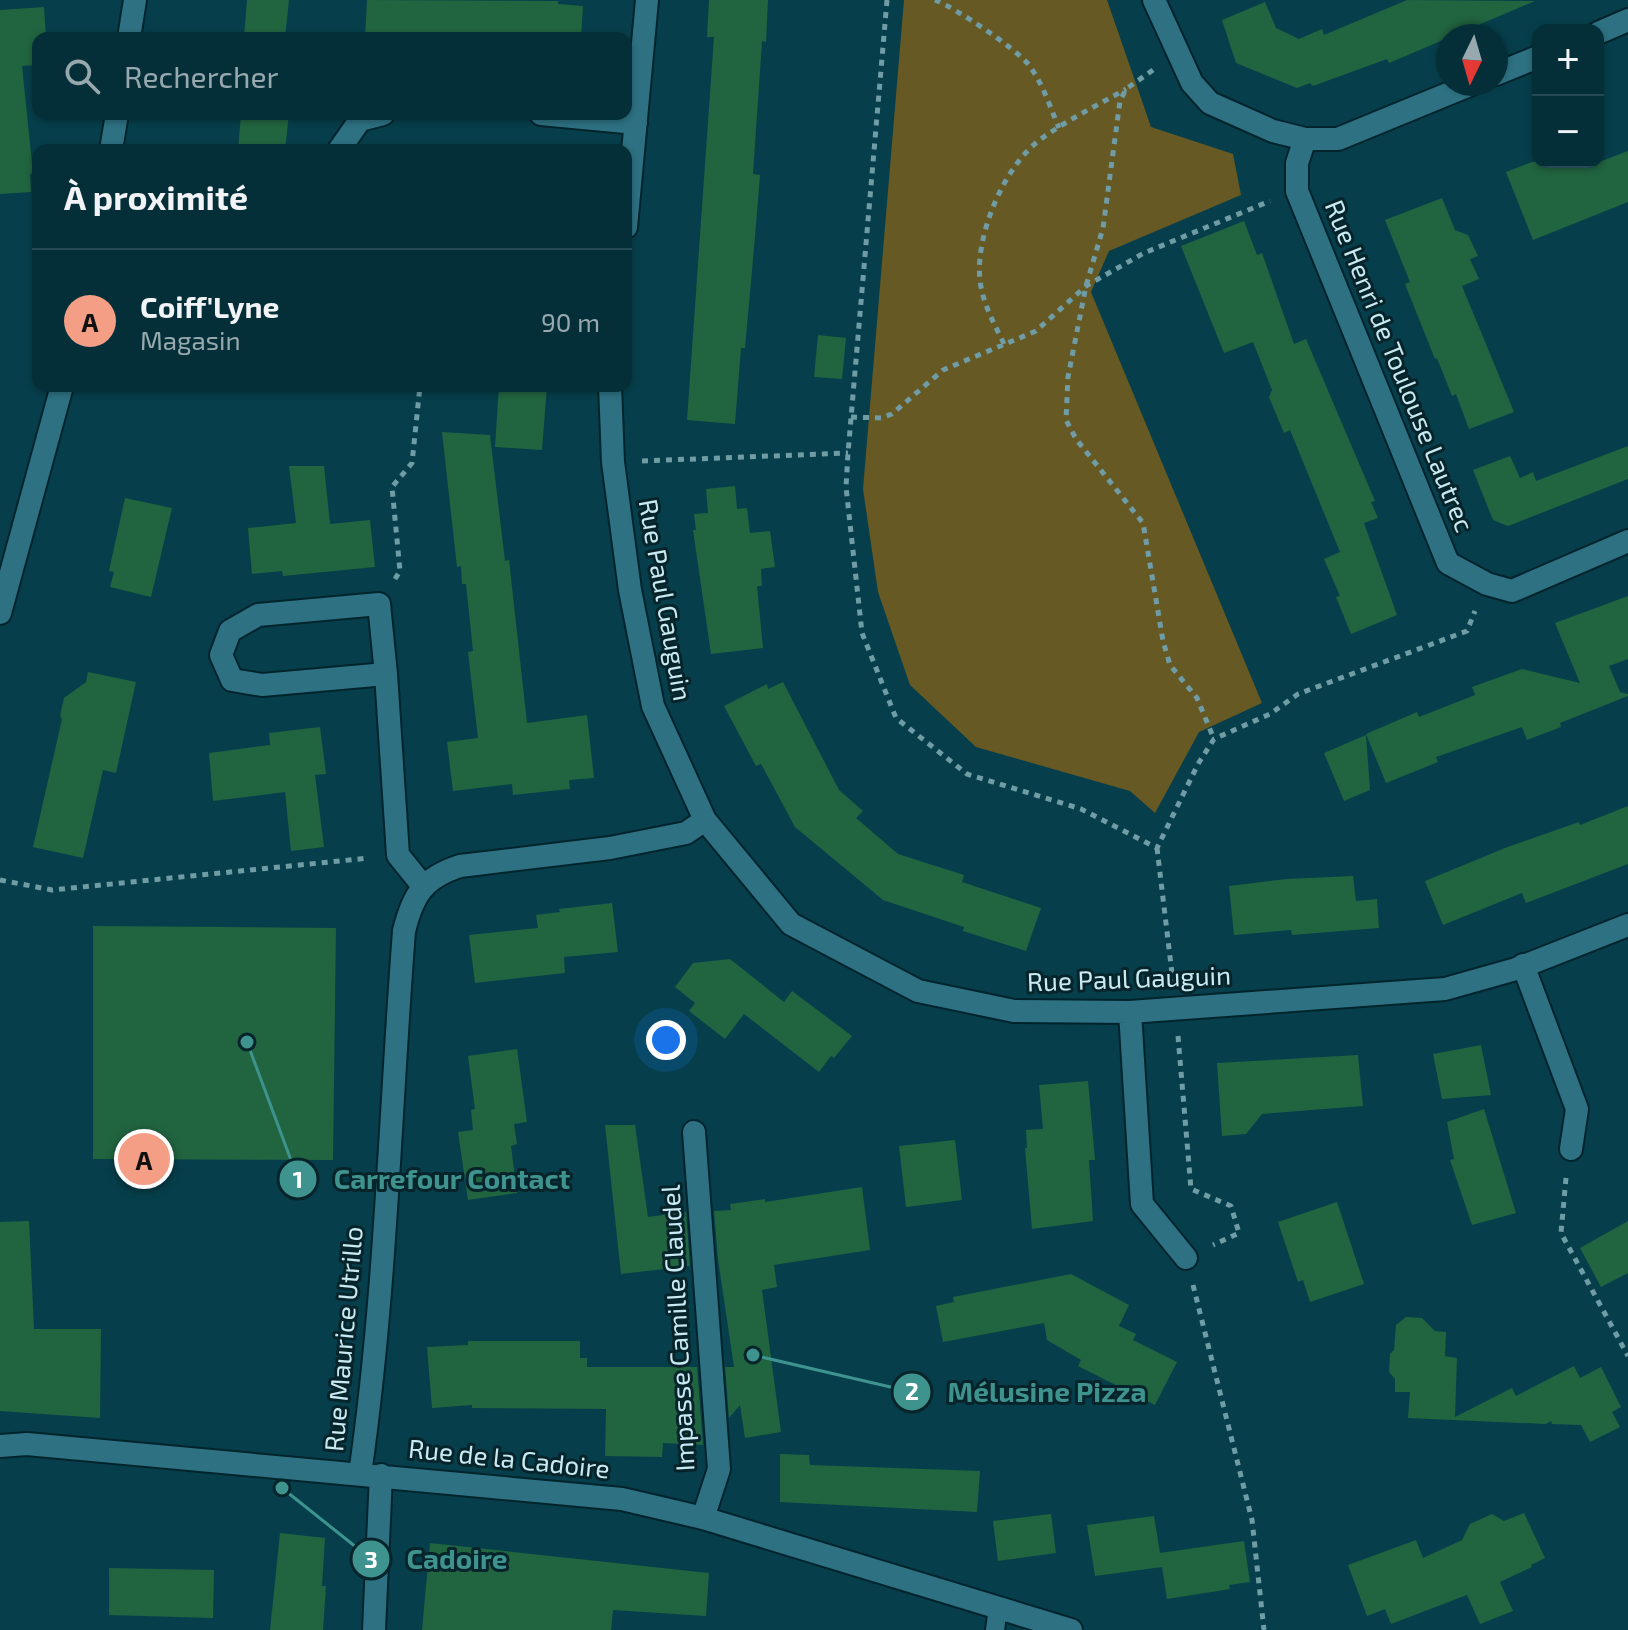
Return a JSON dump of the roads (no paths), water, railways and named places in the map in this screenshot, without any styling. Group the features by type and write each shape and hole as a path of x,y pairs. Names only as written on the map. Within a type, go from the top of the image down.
{"street":[{"path":"130,32 135,0"},
{"path":"632,165 647,0"},
{"path":"1154,0 1192,83 1210,103 1273,131 1305,139 1338,139 1443,96"},
{"path":"1604,30 1628,20"},
{"path":"1508,69 1532,59"},
{"path":"112,144 116,120"},
{"path":"343,144 360,120"},
{"path":"604,120 636,123"},
{"name":"Rue Henri de Toulouse Lautrec","path":"1305,139 1297,163 1297,191 1448,563 1487,584 1512,591 1628,541"},
{"path":"0,613 60,392"},
{"name":"Rue Paul Gauguin","path":"610,392 613,462 630,590 653,706 705,820 791,924 918,991 1014,1011 1130,1012 1445,989 1523,965 1628,925"},
{"path":"386,674 262,685 232,680 221,655 230,631 258,615 379,604 386,674 398,855 423,886 441,872 460,866 610,848 686,833 705,820"},
{"name":"Rue Maurice Utrillo","path":"374,1630 367,1425 404,931 411,904 423,886"},
{"path":"1523,965 1577,1109 1571,1149"},
{"path":"1130,1012 1142,1204 1186,1258"},
{"name":"Impasse Camille Claudel","path":"694,1132 719,1469 703,1518"},
{"name":"Rue de la Cadoire","path":"0,1446 27,1444 622,1499 703,1518 997,1619 1071,1630"}],"place":[{"name":"Carrefour Contact","path":"247,1042"},
{"name":"Coiff'Lyne","path":"144,1159"},
{"name":"Mélusine Pizza","path":"753,1355"},
{"name":"Cadoire","path":"282,1488"}]}
